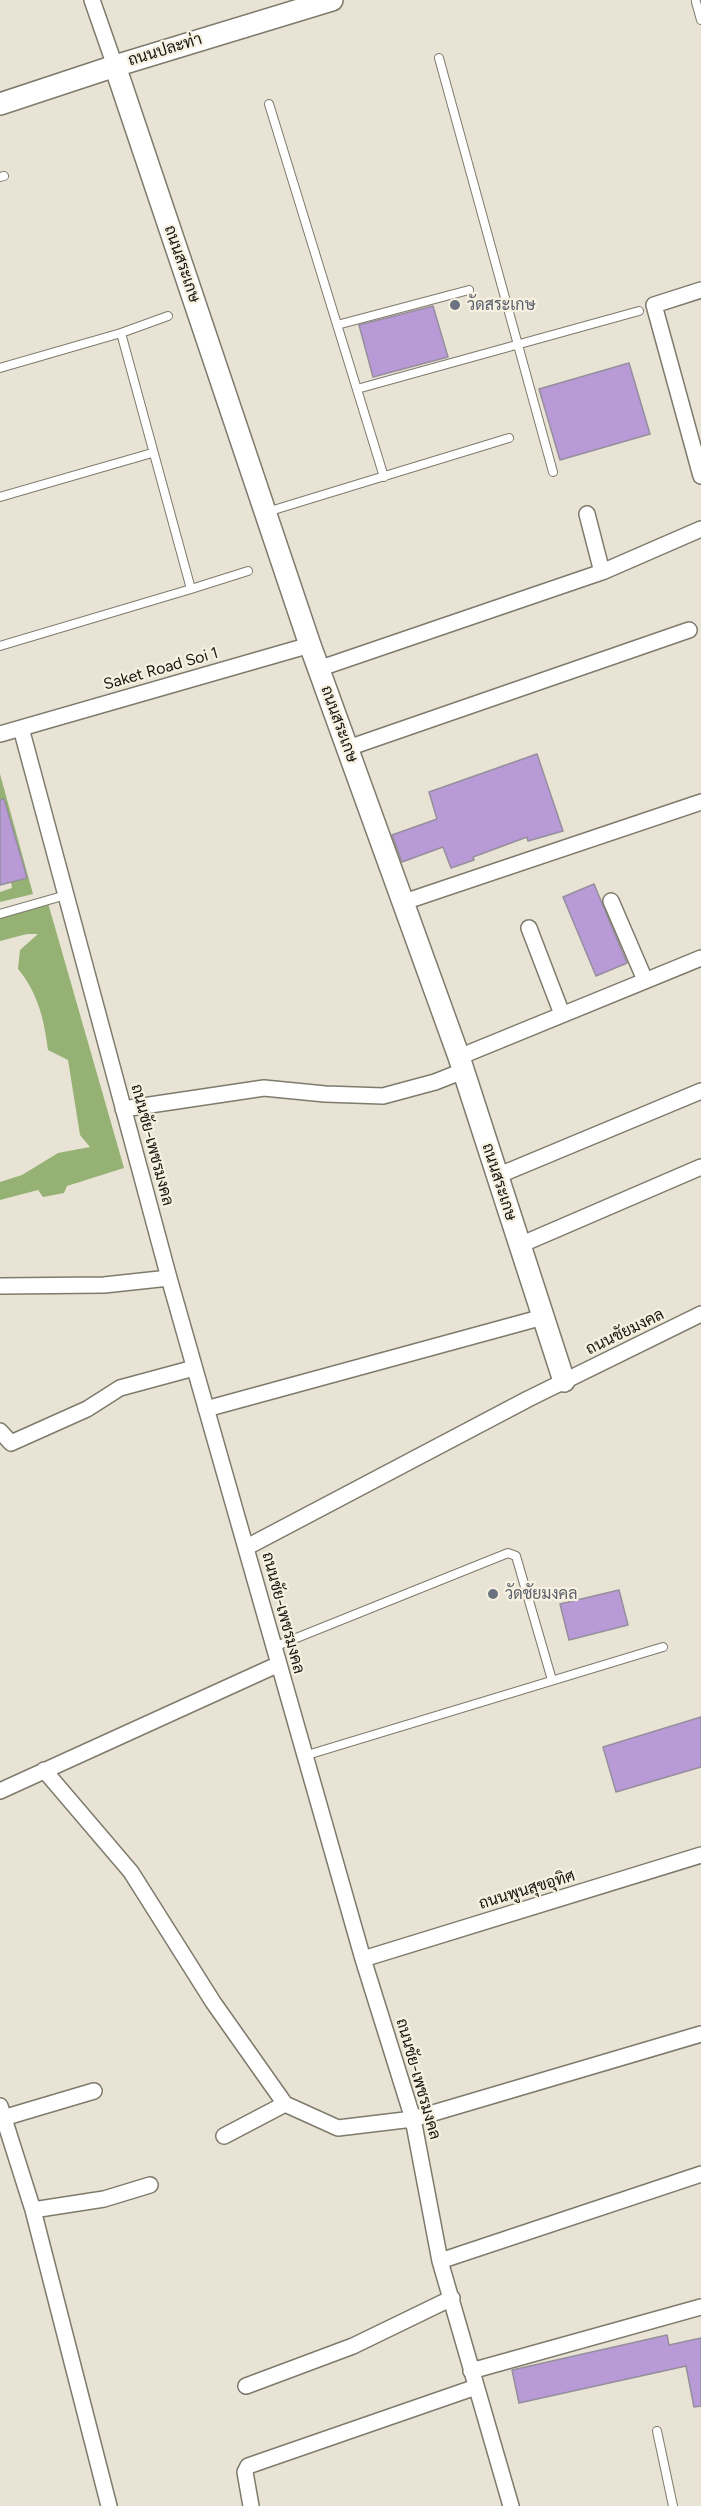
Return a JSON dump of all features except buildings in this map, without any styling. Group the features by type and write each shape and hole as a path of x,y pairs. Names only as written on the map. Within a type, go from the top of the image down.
{"street":[{"path":"92,0 115,66"},
{"name":"ถนนปละท่า","path":"0,104 115,66 332,0"},
{"name":"ถนนสระเกษ","path":"115,66 318,669 461,1064 564,1381"},
{"path":"701,290 654,305 694,424 701,476"},
{"path":"586,514 602,572"},
{"path":"318,669 602,572 701,530"},
{"path":"348,748 689,630"},
{"name":"Saket Road Soi 1","path":"0,734 310,645"},
{"name":"ถนนชัย-เพชรมงคล","path":"21,728 194,1368 363,1959 414,2119 440,2261 511,2506"},
{"path":"404,902 701,802"},
{"path":"611,901 645,980"},
{"path":"529,928 562,1014"},
{"path":"123,1109 264,1088 325,1094 383,1096 426,1085 461,1064 562,1014 701,958"},
{"path":"497,1176 701,1091"},
{"path":"520,1245 701,1167"},
{"path":"0,1286 104,1285 169,1278"},
{"name":"ถนนชัยมงคล","path":"247,1547 564,1381 701,1314"},
{"path":"206,1409 543,1317"},
{"path":"0,1431 11,1443 87,1409 120,1388 194,1368"},
{"path":"0,1791 279,1665"},
{"path":"44,1770 131,1872 213,2002 285,2104 338,2127 414,2119 701,2034"},
{"name":"ถนนพูนสุขอุทิศ","path":"363,1959 701,1855"},
{"path":"94,2091 2,2112 33,2210 109,2506"},
{"path":"224,2136 285,2104"},
{"path":"440,2261 701,2174"},
{"path":"33,2210 104,2199 150,2185"},
{"path":"246,2386 353,2346 452,2298"},
{"path":"471,2371 701,2307"},
{"path":"251,2506 244,2472 248,2466 476,2387"}],"lane":[{"path":"696,2 701,20"},
{"path":"439,58 554,472"},
{"path":"269,104 384,477"},
{"path":"337,325 469,290"},
{"path":"357,389 639,311"},
{"path":"0,368 121,333 168,316"},
{"path":"121,333 191,588"},
{"path":"266,512 509,438"},
{"path":"0,497 153,453"},
{"path":"0,646 248,571"},
{"path":"0,914 66,895"},
{"path":"274,1647 508,1553 516,1556 552,1680"},
{"path":"304,1756 663,1647"},
{"path":"657,2430 673,2506"}],"green space":[{"path":"0,774 33,894 0,902 0,892 12,888 11,882 27,877 10,818 0,820"},
{"path":"48,903 124,1168 67,1186 64,1193 43,1197 38,1190 0,1200 0,1182 22,1175 58,1153 90,1147 80,1135 68,1060 48,1050 39,1007 31,987 18,969 20,950 38,934 27,934 0,941 0,917"}],"place":[{"name":"วัดสระเกษ","path":"455,305"},
{"name":"วัดชัยมงคล","path":"493,1594"}]}
